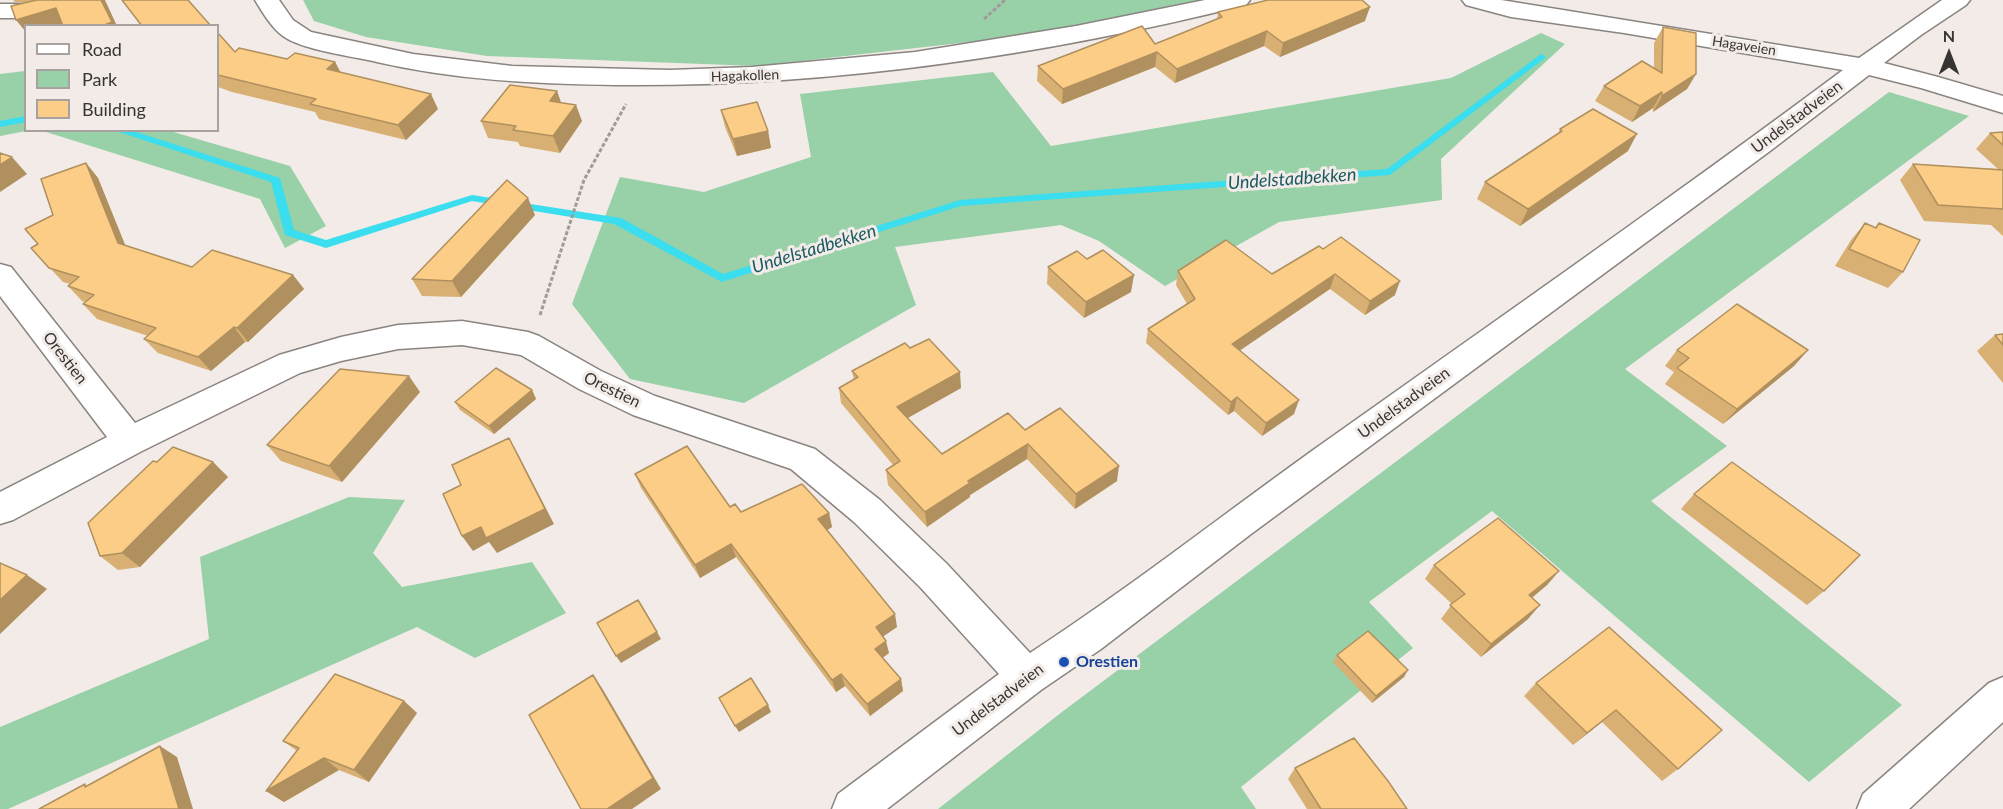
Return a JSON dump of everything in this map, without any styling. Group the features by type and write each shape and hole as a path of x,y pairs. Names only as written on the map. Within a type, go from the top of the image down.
{"street":[{"path":"0,11 29,11 71,0"},
{"name":"Hagakollen","path":"267,0 277,18 300,36 346,48 420,63 504,74 639,79 812,73 927,60 1126,25 1238,0"},
{"name":"Hagaveien","path":"1474,0 1511,10 1624,26 1863,66 1929,82 2003,105"},
{"name":"Undelstadveien","path":"852,809 1027,677 1087,637 1238,523 1760,145 1912,30 1959,0"},
{"path":"1612,1 1624,26"},
{"name":"Orestien","path":"0,275 130,441"},
{"name":"Orestien","path":"0,509 130,441 290,364 341,349 398,337 462,333 528,344 590,380 645,406 803,459 867,511 933,574 1027,677"},
{"path":"1878,809 2003,696"}],"path":[{"path":"528,344 541,312 584,180 639,79"}],"green space":[{"path":"303,0 1201,0 1146,14 978,41 757,66 487,56 366,37 314,21"},
{"path":"1541,33 1565,44 1441,159 1442,200 1279,222 1165,286 1099,241 1061,225 895,247 916,305 744,403 630,379 572,304 620,177 704,192 811,157 800,94 993,72 1051,146 1451,78"},
{"path":"24,71 24,131 0,136 0,74"},
{"path":"1889,92 1969,116 1625,369 1727,446 1651,501 1902,705 1809,782 1492,511 1369,602 1413,648 1241,787 1256,809 938,809 1062,712"},
{"path":"46,132 173,132 290,166 326,226 285,248 260,199"},
{"path":"349,497 405,500 373,553 402,587 532,562 566,613 475,658 417,627 8,809 0,809 0,727 209,639 200,557"}],"building":[{"path":"37,0 101,0 112,22 62,24 56,8 16,20 11,6"},
{"path":"122,0 188,0 209,24 140,24"},
{"path":"1268,0 1362,0 1370,7 1283,43 1267,31 1177,69 1157,52 1063,89 1038,66 1142,26 1155,44 1222,17 1218,12"},
{"path":"1663,27 1696,33 1696,74 1662,96 1662,92 1640,106 1604,86 1642,61 1662,73"},
{"path":"219,34 235,52 239,48 287,59 295,53 335,62 327,69 431,94 398,125 310,104 316,99 219,75"},
{"path":"510,85 557,91 550,101 576,105 553,136 513,130 516,126 481,121"},
{"path":"757,102 768,131 733,139 721,110"},
{"path":"1593,109 1637,134 1528,209 1485,182 1562,131 1560,129"},
{"path":"2003,132 2003,145 1990,133"},
{"path":"0,153 12,157 0,165"},
{"path":"86,163 118,243 192,267 212,250 293,275 237,328 234,327 198,357 144,339 156,328 83,304 94,295 68,286 79,277 49,268 31,248 38,244 25,229 53,215 41,179"},
{"path":"1913,164 2003,170 2003,209 1938,205"},
{"path":"507,180 528,198 452,281 412,279"},
{"path":"1865,223 1876,228 1879,223 1920,240 1903,272 1849,249"},
{"path":"1341,237 1400,281 1370,301 1335,274 1232,344 1299,400 1266,423 1237,397 1231,402 1148,329 1195,299 1178,271 1226,240 1272,274 1319,246 1323,249"},
{"path":"1103,250 1134,275 1086,302 1048,267 1077,251 1087,259"},
{"path":"1737,304 1808,350 1737,409 1677,368 1689,358 1677,350"},
{"path":"2003,334 2003,345 1995,335"},
{"path":"929,339 960,372 897,407 942,454 1008,413 1025,430 1060,408 1119,466 1076,494 1028,444 968,481 970,483 925,512 886,470 900,461 839,388 858,377 852,371 905,343 910,348"},
{"path":"496,368 532,390 489,426 455,402"},
{"path":"340,369 409,376 329,466 267,445"},
{"path":"509,438 545,509 486,538 481,527 462,536 443,494 461,485 452,465"},
{"path":"687,446 730,507 735,504 741,512 802,484 829,513 818,519 895,614 876,627 886,641 875,649 901,679 867,704 841,674 832,680 731,544 695,565 635,474"},
{"path":"173,447 213,462 122,553 100,556 88,523 153,461 157,462"},
{"path":"1732,462 1860,555 1824,591 1694,494"},
{"path":"1498,518 1559,571 1529,595 1540,605 1491,644 1450,605 1465,594 1434,565"},
{"path":"0,563 27,575 0,600"},
{"path":"638,600 657,632 616,656 597,623"},
{"path":"1609,627 1722,730 1678,769 1616,710 1587,733 1536,683"},
{"path":"1368,631 1408,670 1376,696 1337,655"},
{"path":"335,674 404,701 354,770 324,758 266,791 299,748 283,741"},
{"path":"593,675 653,778 607,809 581,809 529,715"},
{"path":"751,678 768,705 735,726 719,698"},
{"path":"1354,738 1407,809 1321,809 1295,768"},
{"path":"160,746 179,809 39,809 85,784 85,787"}],"waterway":[{"name":"Undelstadbekken","path":"124,132 276,180 289,232 326,244 472,198 617,221 722,278 960,203 1390,172 1541,57"},
{"name":"Undelstadbekken","path":"0,124 24,119"}],"place":[{"name":"Orestien","path":"1064,662"}]}
